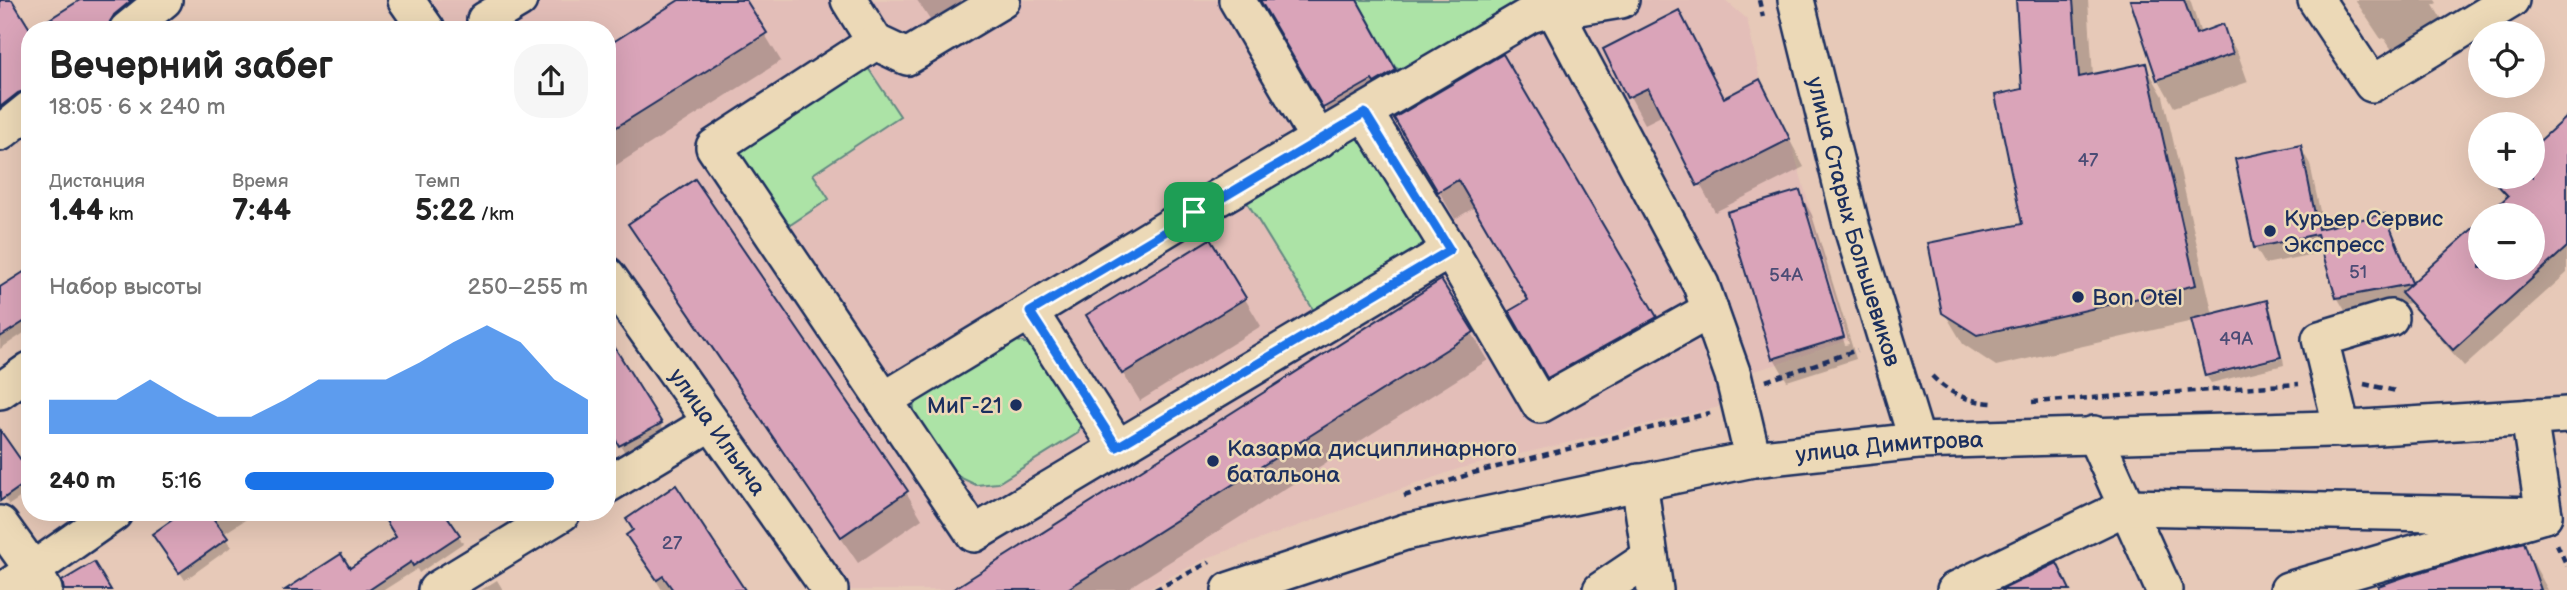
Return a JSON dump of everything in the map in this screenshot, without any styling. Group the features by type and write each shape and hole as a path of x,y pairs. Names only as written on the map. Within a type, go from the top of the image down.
{"street":[{"path":"138,21 164,0"},
{"path":"405,0 420,21"},
{"path":"485,20 519,0"},
{"path":"849,0 875,42 907,57 1002,0"},
{"path":"1237,0 1319,140"},
{"path":"884,400 1530,15 1555,6 1621,0"},
{"name":"улица Старых Большевиков","path":"1796,0 1852,228 1917,441"},
{"path":"2316,0 2372,85 2510,0"},
{"path":"1555,6 1701,285 1736,391 1753,458"},
{"path":"875,42 714,147 974,534 1450,250"},
{"path":"1365,113 1450,250 1540,405 1710,310"},
{"path":"0,134 21,116"},
{"name":"улица Ильича","path":"616,288 830,590"},
{"path":"1030,312 1117,447"},
{"path":"2342,429 2320,339 2390,318"},
{"path":"0,391 21,376"},
{"name":"улица Димитрова","path":"1222,575 1405,532 1753,458 1917,441 2342,429 2567,415"},
{"path":"2529,417 2544,515"},
{"path":"616,480 710,423"},
{"path":"2094,434 2164,590"},
{"path":"1601,590 1653,574 1639,482"},
{"path":"1955,590 2126,507 2544,515"},
{"path":"2288,590 2544,515"},
{"path":"4,590 39,580 105,521"},
{"path":"436,590 549,521"},
{"path":"0,524 39,580"}],"path":[{"path":"1395,499 1473,473 1722,410 1736,391 1862,348"},
{"path":"1928,373 1945,390 1963,399 2002,403"},
{"path":"2029,402 2329,382 2365,384 2401,392"},
{"path":"1155,590 1222,575"}],"shaded area":[{"path":"431,0 1725,0 1747,19 1760,79 1790,139 1848,340 1717,381 1719,407 1461,468 1207,558 1144,590 847,590 616,263 616,21 446,21"}],"green space":[{"path":"1357,0 1519,0 1404,72 1395,67"},
{"path":"868,68 900,116 813,174 829,199 787,227 738,153"},
{"path":"1356,125 1427,242 1314,311 1242,194"},
{"path":"1011,339 1034,346 1082,420 1078,433 998,483 976,485 953,474 915,419 913,398"}],"building":[{"path":"0,0 12,0 25,21 21,21 21,92 0,107"},
{"path":"80,0 132,0 114,15 111,21 46,21"},
{"path":"679,0 746,0 767,33 616,127 616,40"},
{"path":"1260,0 1357,0 1396,70 1374,83 1372,80 1323,108"},
{"path":"2016,0 2073,0 2079,77 2146,63 2196,285 1977,335 1942,313 1928,243 2022,224 1995,95 2022,89"},
{"path":"2130,0 2184,0 2196,34 2223,24 2233,54 2157,80"},
{"path":"1679,10 1724,98 1760,79 1790,139 1697,186 1648,88 1627,98 1603,49"},
{"path":"1503,54 1657,317 1547,378 1509,311 1528,300 1458,180 1438,192 1394,118"},
{"path":"2567,116 2567,247 2545,267 2545,203 2500,203 2508,196 2501,189 2545,189 2545,136"},
{"path":"2301,145 2318,229 2385,214 2412,283 2468,233 2468,280 2530,280 2453,350 2401,293 2411,284 2336,298 2317,234 2254,248 2235,159"},
{"path":"695,179 908,491 841,537 628,224"},
{"path":"1800,190 1844,337 1772,359 1727,212"},
{"path":"1210,239 1246,298 1122,374 1086,315"},
{"path":"21,274 21,324 0,337 0,287"},
{"name":"Казарма дисциплинарного батальона","path":"1441,280 1474,332 1066,590 952,590"},
{"path":"2267,300 2281,357 2205,376 2191,319"},
{"path":"616,349 662,423 619,446 616,440"},
{"path":"0,430 21,460 21,486 0,501"},
{"path":"676,485 745,590 673,590 663,576 657,580 626,535 633,530 626,519"},
{"path":"171,521 215,521 228,538 179,573 152,534"},
{"path":"386,521 450,521 460,535 413,566 411,562 369,590 285,590 341,554 350,568 396,537"},
{"path":"2524,542 2541,590 2379,590 2378,586 2407,576"},
{"path":"94,562 111,590 64,590 62,581"},
{"path":"2057,563 2070,590 2001,590"}],"place":[{"name":"Курьер Сервис Экспресс","path":"2270,231"},
{"name":"Bon Otel","path":"2078,297"},
{"name":"МиГ-21","path":"1016,405"},
{"name":"Казарма дисциплинарного батальона","path":"1213,461"}],"route":[{"path":"1365,113 1450,250 1117,447 1030,312 1194,212 1365,113"}]}
